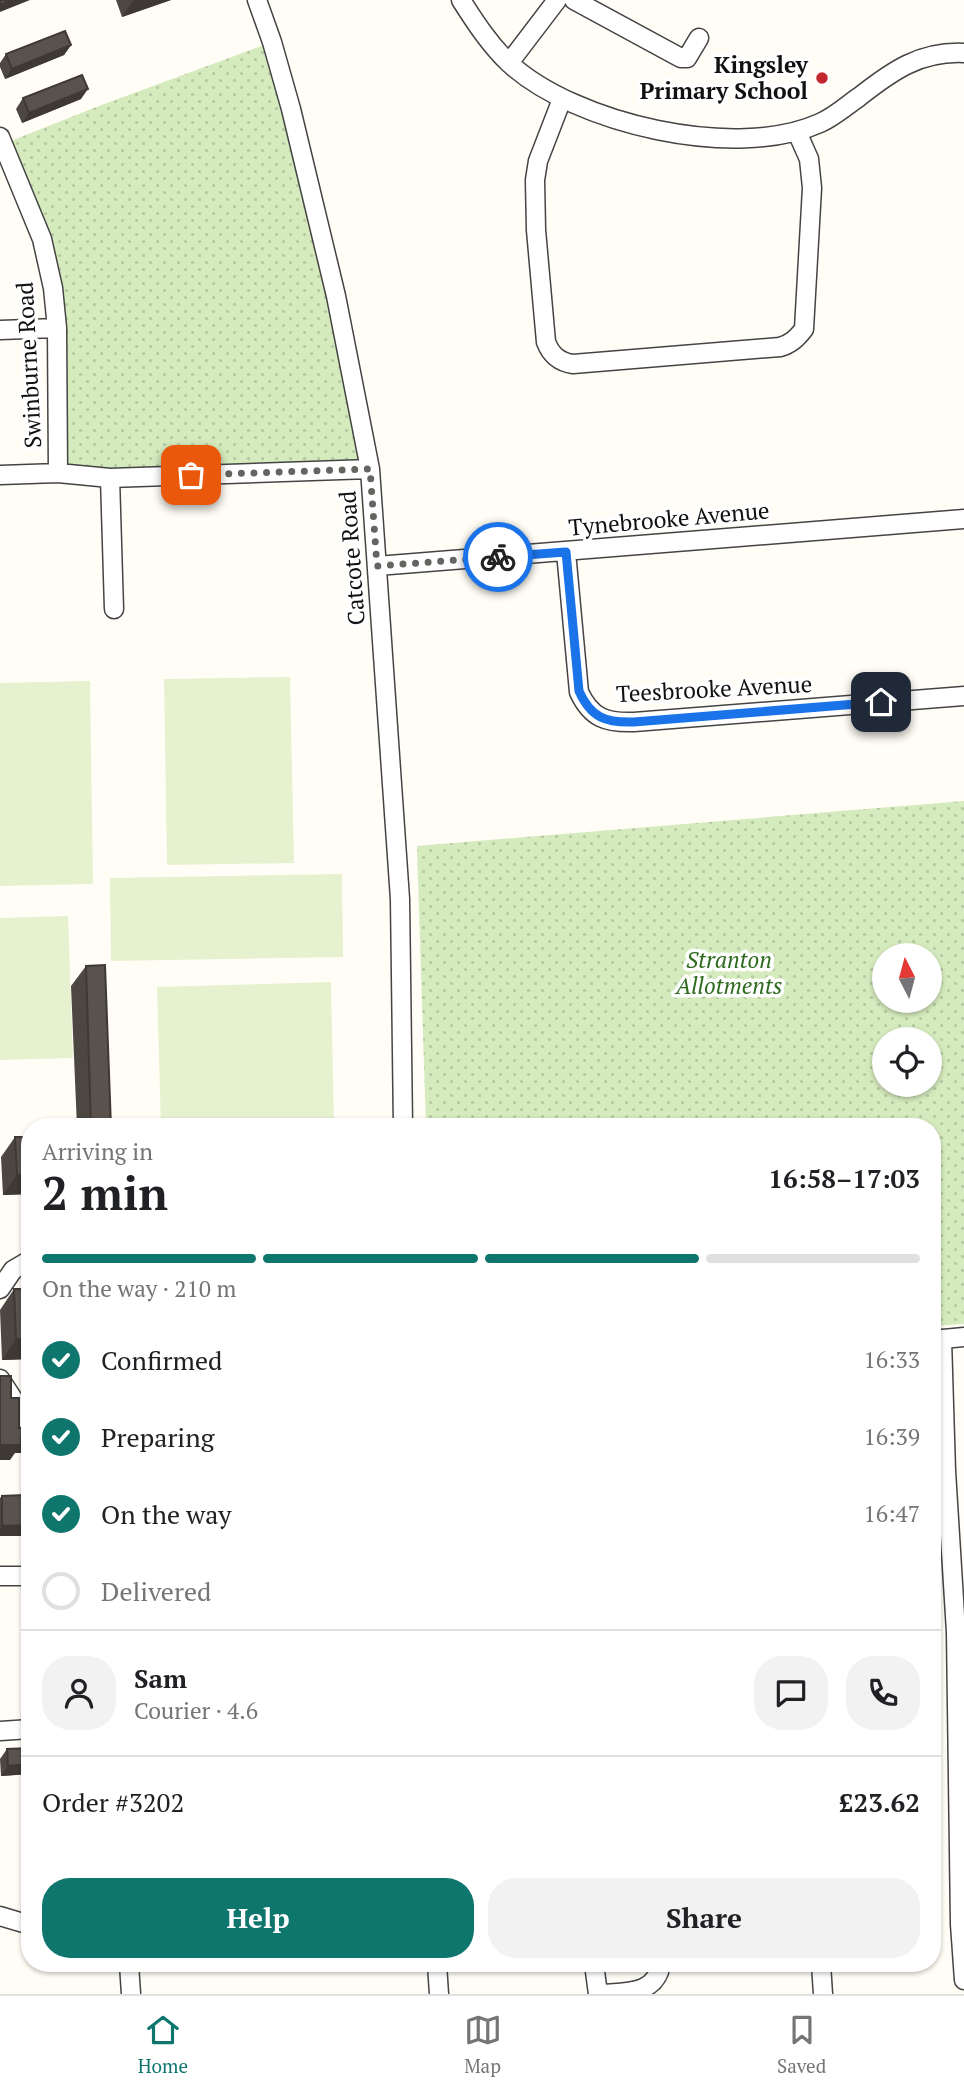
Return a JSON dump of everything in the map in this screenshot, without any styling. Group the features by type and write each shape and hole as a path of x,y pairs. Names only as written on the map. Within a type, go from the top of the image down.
{"street":[{"name":"Catcote Road","path":"257,0 291,109 337,296 370,469 400,899 403,1118"},
{"path":"461,0 483,33 509,63 562,99 617,119 674,134 727,140 797,132 842,110 892,72 912,62 932,55 964,53"},
{"path":"509,63 557,0"},
{"path":"574,0 681,58 687,58 699,37"},
{"path":"562,99 538,161 534,195 546,342 549,351 556,358 573,364 780,347 790,344 798,337 804,329 812,188 809,159 797,132"},
{"name":"Swinburne Road","path":"0,137 42,239 53,288 57,328 58,473"},
{"path":"0,330 57,328"},
{"path":"0,475 58,473 110,478 370,469"},
{"path":"110,478 114,609"},
{"name":"Tynebrooke Avenue","path":"377,566 964,519"},
{"name":"Teesbrooke Avenue","path":"566,552 579,691 585,704 596,716 609,721 634,722 964,696"},
{"path":"0,1289 13,1270 21,1265"},
{"path":"941,1339 964,1337"},
{"path":"0,1379 21,1411"},
{"path":"941,1398 960,1632 964,1980"},
{"path":"0,1576 21,1576"},
{"path":"0,1731 21,1730"},
{"path":"0,1916 21,1922"},
{"path":"130,1972 131,1994"},
{"path":"438,1972 439,1994"},
{"path":"596,1972 600,1994 635,1992 647,1988 659,1972"},
{"path":"822,1972 823,1994"}],"green space":[{"path":"272,42 370,469 58,473 42,239 3,144"},
{"path":"290,677 294,863 167,865 164,679"},
{"path":"90,681 93,884 0,886 0,683"},
{"name":"Stranton Allotments","path":"964,801 964,1324 941,1325 941,1118 426,1118 417,846"},
{"path":"342,874 343,957 111,961 110,878"},
{"path":"68,916 73,1058 0,1060 0,918"},
{"path":"331,982 334,1118 161,1118 157,987"}],"building":[{"path":"65,31 71,45 12,69 6,54"},
{"path":"82,75 88,89 29,113 23,98"},
{"path":"105,965 111,1118 91,1118 86,966"},
{"path":"15,1137 21,1137 21,1175 17,1175"},
{"path":"14,1289 21,1289 21,1339 16,1339"},
{"path":"0,1376 11,1376 11,1398 19,1398 21,1445 0,1445"},
{"path":"21,1495 21,1525 2,1526 2,1496"},
{"path":"21,1748 21,1765 8,1766 7,1749"}],"way so far":[{"path":"191,475 370,469 377,566 498,557"}],"place":[{"name":"Kingsley Primary School","path":"822,78"}],"route":[{"path":"498,557 566,552 579,691 585,704 596,716 609,721 634,722 881,702"}]}
